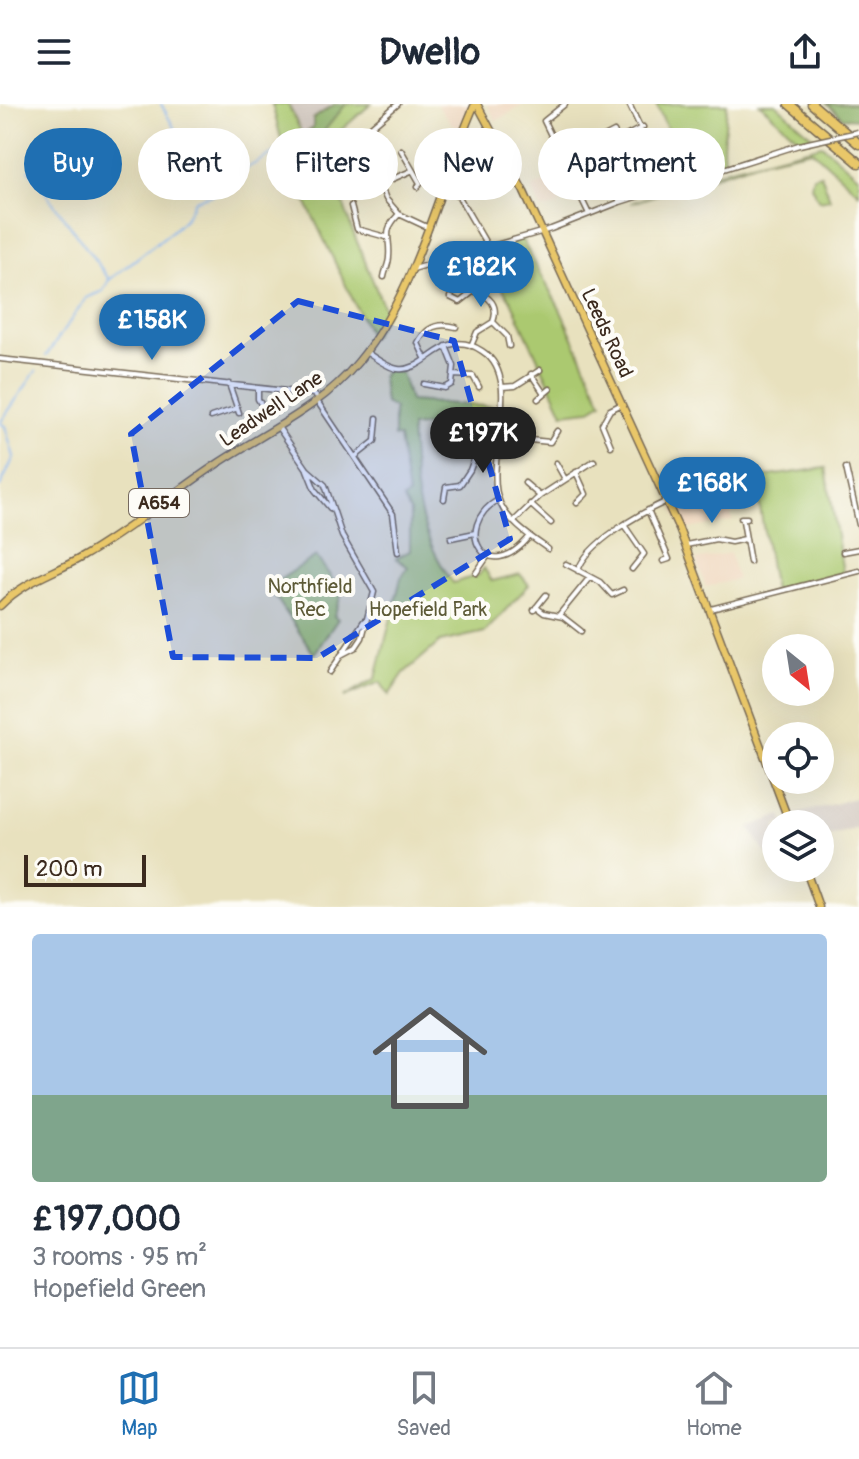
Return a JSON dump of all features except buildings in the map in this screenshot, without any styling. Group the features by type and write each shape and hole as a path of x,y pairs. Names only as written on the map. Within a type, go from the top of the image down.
{"highway":[{"path":"789,104 859,163"},
{"path":"812,104 859,144"}],"main road":[{"name":"Leeds Road","path":"476,104 542,232 686,545 785,810"},
{"name":"Leadwell Lane","path":"465,128 476,104"},
{"path":"468,120 484,117"},
{"name":"Leadwell Lane","path":"0,606 23,586 81,558 223,460 318,400 366,352 412,270 439,200"},
{"path":"810,882 819,907"}],"street":[{"path":"371,128 398,104"},
{"path":"548,128 546,116 565,104"},
{"path":"629,104 643,127"},
{"path":"725,168 799,145 859,132"},
{"path":"401,150 414,175"},
{"path":"398,177 411,171"},
{"path":"387,200 399,214 429,228"},
{"path":"461,200 487,245"},
{"path":"583,200 589,214"},
{"path":"412,270 487,245 542,232 626,200"},
{"path":"351,206 357,229 386,237"},
{"path":"384,277 389,256 386,237 391,222 399,214"},
{"path":"450,297 460,302 472,291 485,294 495,306 493,322 511,343"},
{"path":"471,346 477,332 493,322"},
{"path":"425,358 418,343 422,335 436,325 449,323 456,327"},
{"path":"366,352 399,369 410,368 446,346 471,346 493,361 502,387 499,500 514,521 548,549"},
{"path":"424,384 445,388 452,384 454,366 446,346"},
{"path":"0,359 313,394 393,514 398,552"},
{"path":"502,387 515,386 540,370"},
{"path":"531,374 541,398 550,389"},
{"path":"453,375 473,376 479,387"},
{"path":"211,417 238,411 229,384"},
{"path":"258,387 258,399 265,411"},
{"path":"611,446 602,424 610,410 622,404"},
{"path":"356,456 375,441 377,418"},
{"path":"278,427 307,469 325,485 330,508"},
{"path":"521,428 530,440 550,442 557,431"},
{"path":"444,499 444,490 460,485 474,465 477,445 484,433 499,431"},
{"path":"442,444 459,436 477,445"},
{"path":"498,456 518,454 530,440"},
{"path":"514,521 540,496 594,461"},
{"path":"556,463 565,479"},
{"path":"846,468 859,525"},
{"path":"307,469 315,490 330,508 372,587 374,599 364,621 360,642 341,655 330,672"},
{"path":"576,472 586,494 577,503"},
{"path":"525,483 540,496"},
{"path":"578,571 585,555 648,510 667,503 715,497"},
{"path":"487,557 479,547 475,533 480,516 499,500"},
{"path":"530,504 551,523"},
{"path":"648,510 669,559 663,561"},
{"path":"743,519 745,555 750,562"},
{"path":"624,525 639,542 644,557"},
{"path":"451,538 475,533"},
{"path":"476,573 487,557 513,554 530,536"},
{"path":"686,545 716,539 731,542 745,539"},
{"path":"843,552 859,549"},
{"path":"644,557 651,559"},
{"path":"632,569 644,557"},
{"path":"566,564 590,577 612,595"},
{"path":"711,609 859,571"},
{"path":"559,615 590,577"},
{"path":"608,601 612,595 623,590"},
{"path":"546,595 535,608 576,622 581,631"}],"highlighted area":[{"path":"298,301 454,341 510,539 317,658 173,657 131,434"}],"shaded area":[{"path":"288,104 335,104 313,118 313,128 298,128"},
{"path":"436,104 469,104 460,128 452,124"},
{"path":"487,104 525,104 496,121"},
{"path":"538,185 538,200 559,200 561,205 541,209 532,188"},
{"path":"729,498 732,521 683,530 673,507"},
{"path":"730,553 737,579 706,587 696,560"},
{"path":"859,797 859,827 834,834 834,810 812,810"},
{"path":"762,822 762,848 749,827"}],"green space":[{"path":"272,104 288,104 299,128 278,128"},
{"path":"335,104 371,104 343,128 313,128 313,119"},
{"path":"335,104 346,104 327,128 313,128 313,119"},
{"path":"656,104 727,104 724,128 667,128"},
{"path":"760,104 776,104 814,138 801,141"},
{"path":"827,104 859,104 859,119 843,118"},
{"path":"822,145 859,177 859,193 812,150 725,173 728,169"},
{"path":"821,174 830,199 819,201 811,186 813,176"},
{"path":"305,200 342,200 386,313 371,338"},
{"path":"521,238 560,309 602,402 589,410 563,413 511,301 478,251"},
{"name":"Hopefield Park","path":"387,368 401,373 410,401 497,407 497,414 481,412 467,422 411,427 416,490 432,546 453,583 479,575 484,568 492,581 520,574 529,585 485,632 440,642 404,673 389,695 380,682 344,697 376,678 401,578 408,567 396,558 410,551 410,511 403,499 408,496 399,437 394,437 394,408 385,403 382,378"},
{"path":"826,468 843,573 774,591 755,478"},
{"name":"Northfield Rec","path":"316,556 342,593 334,616 338,619 314,654 269,587"}],"waterway":[{"path":"161,104 174,128"},
{"path":"46,356 86,298 103,291 109,280 172,231 185,219 195,200 215,194 235,175 266,157"},
{"path":"51,200 109,279"},
{"path":"0,487 14,457 5,426 0,423 36,371"}]}
